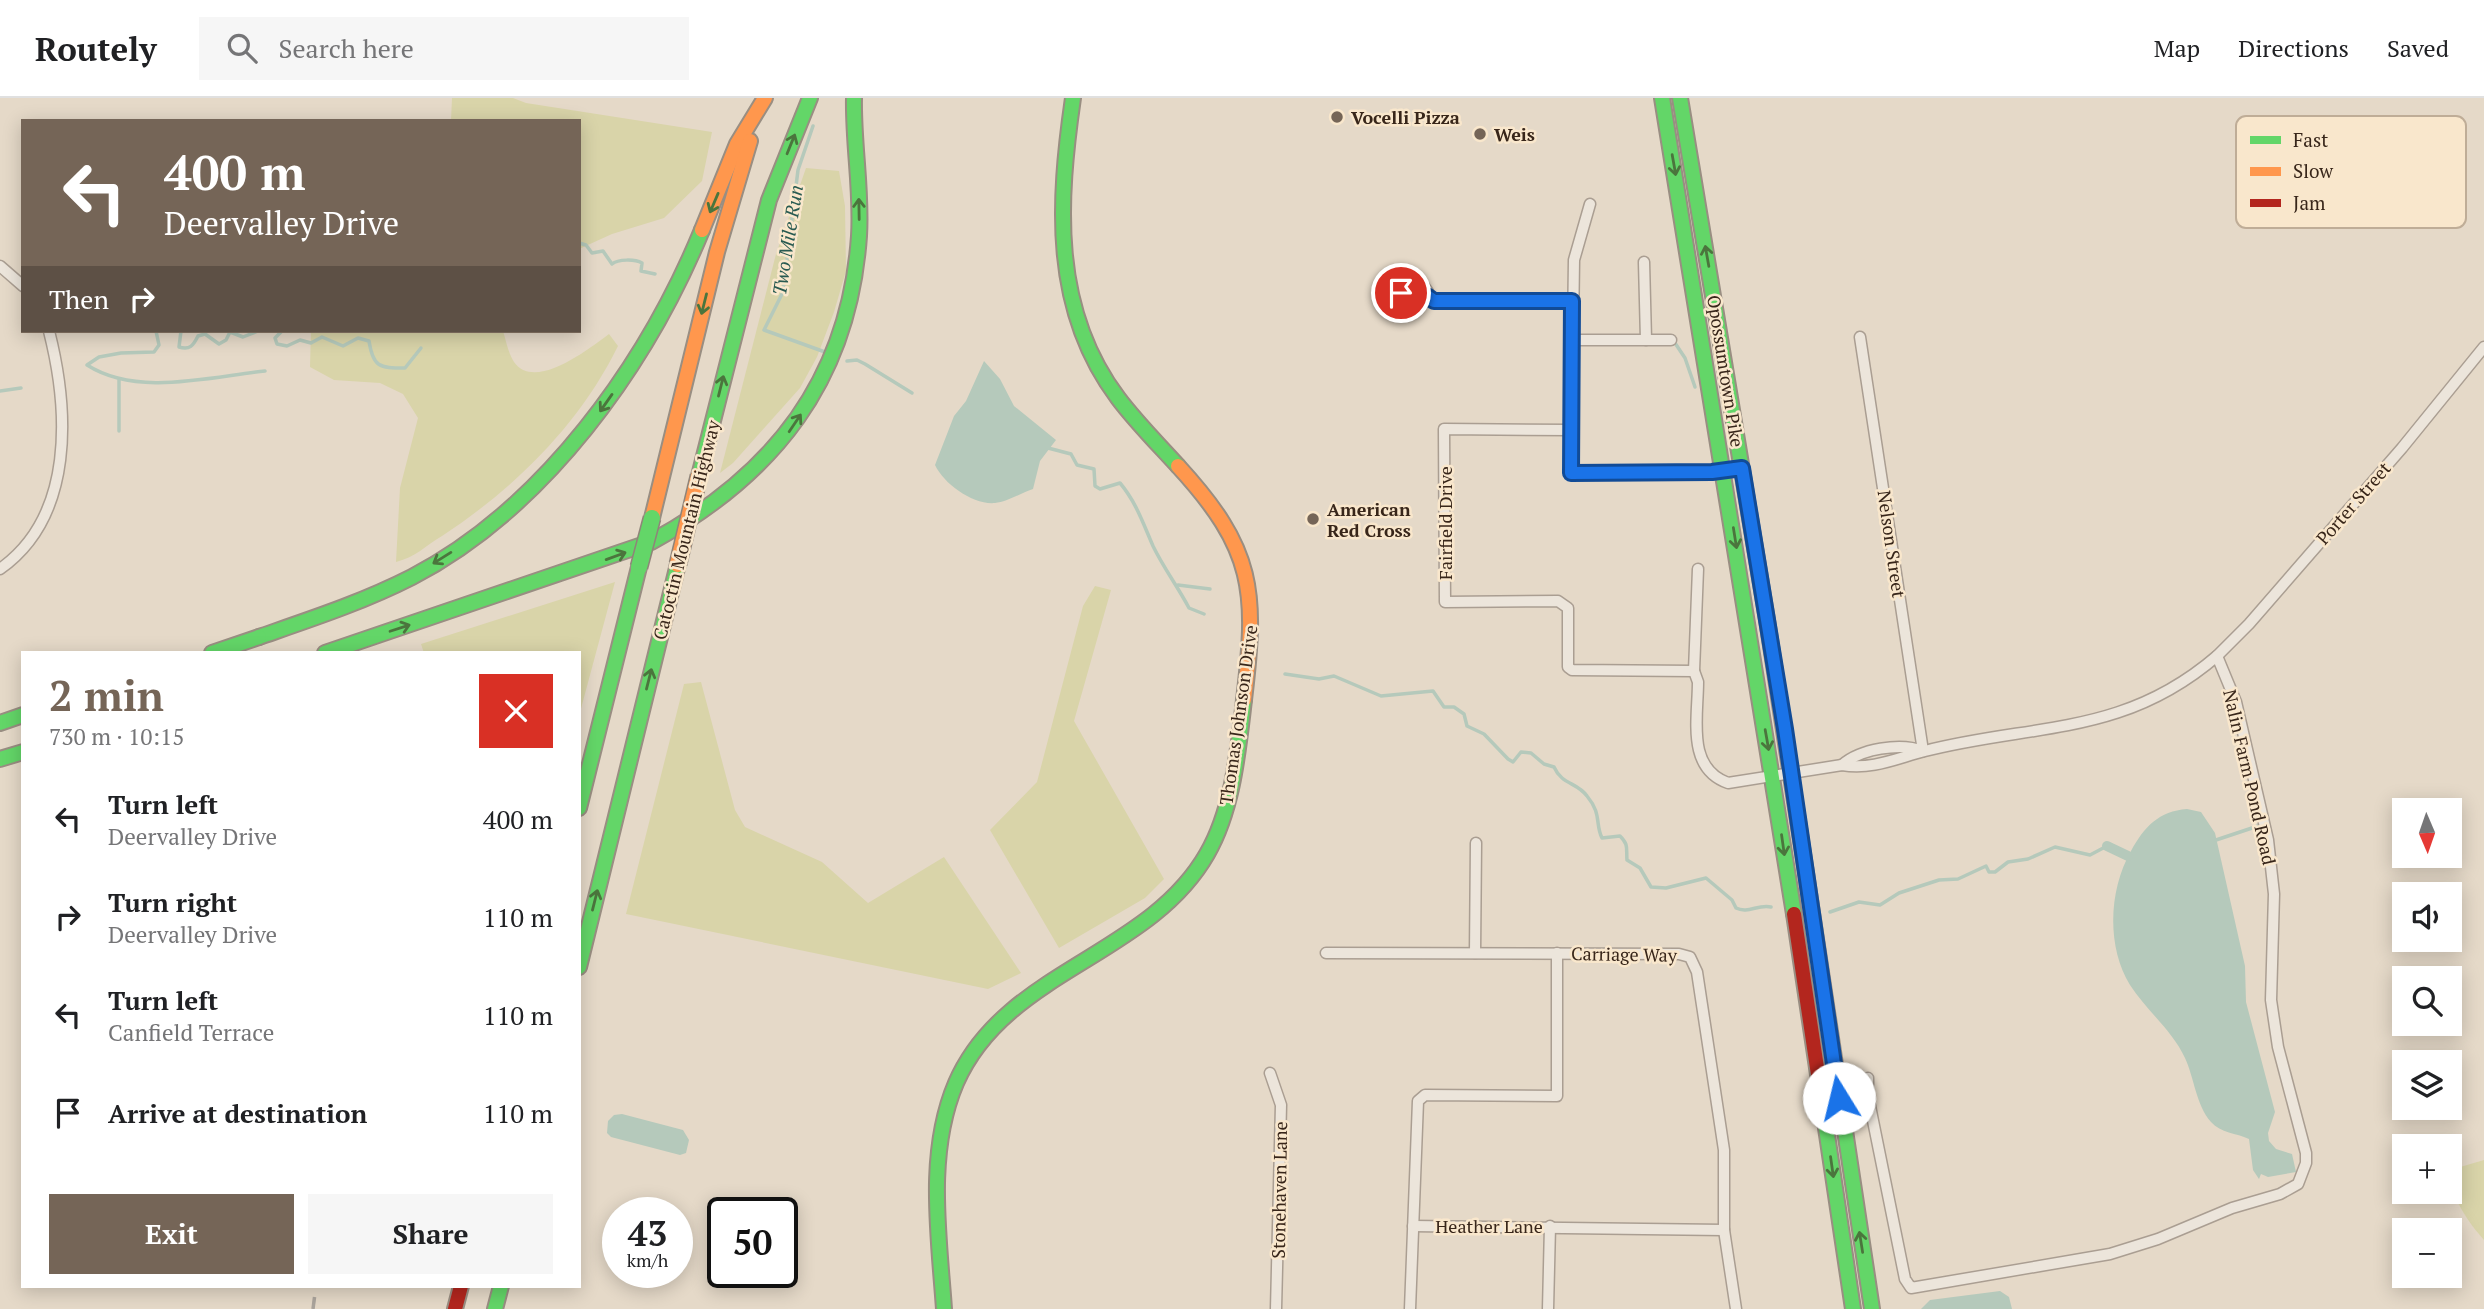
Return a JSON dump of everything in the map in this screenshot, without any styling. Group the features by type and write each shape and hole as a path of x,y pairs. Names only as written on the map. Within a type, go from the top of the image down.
{"main road":[{"name":"Catoctin Mountain Highway","path":"581,800 717,252 765,98"},
{"path":"218,651 349,606 413,576 492,523 560,460 606,404 660,317 717,198 737,144 765,98"},
{"name":"Catoctin Mountain Highway","path":"581,959 769,200 810,98"},
{"path":"331,651 639,547 698,518 755,472 790,432 817,390 846,319 859,238 854,98"},
{"name":"Thomas Johnson Drive","path":"944,1309 937,1154 950,1096 970,1059 1002,1017 1041,986 1161,911 1183,889 1203,862 1227,806 1252,638 1247,580 1233,536 1207,495 1140,426 1114,394 1091,356 1075,317 1065,276 1059,220 1062,164 1073,98"},
{"name":"Opossumtown Pike","path":"1662,98 1725,471 1853,1309"},
{"name":"Opossumtown Pike","path":"1680,98 1792,774 1868,1288 1874,1309"},
{"path":"0,723 21,716"},
{"path":"0,759 21,753"},
{"path":"455,1309 460,1288"},
{"path":"495,1309 500,1288"}],"street":[{"path":"1590,204 1574,260 1571,473 1725,471 1742,468"},
{"path":"1644,262 1646,340"},
{"path":"0,266 21,284"},
{"path":"1427,296 1434,301 1572,301"},
{"path":"0,569 36,533 57,485 61,444 60,410 52,333"},
{"name":"Nelson Street","path":"1860,337 1923,751"},
{"path":"1573,340 1671,340"},
{"name":"Porter Street","path":"2217,656 2249,624 2402,448 2484,347"},
{"name":"Fairfield Drive","path":"1572,430 1444,429 1445,601 1558,601 1568,608 1568,667 1572,670 1694,671"},
{"path":"1698,569 1694,671 1698,681 1698,744 1705,768 1713,778 1728,783 1842,765 1853,755 1882,750 1912,747 1923,751 2103,719 2178,685 2217,656"},
{"name":"Nalin Farm Pond Road","path":"1868,1078 1871,1108 1905,1279 1912,1288 2135,1248 2232,1208 2280,1194 2298,1184 2303,1176 2306,1153 2278,1047 2271,1000 2274,894 2268,840 2236,702 2217,656"},
{"path":"1475,953 1476,843"},
{"name":"Carriage Way","path":"1326,953 1679,954 1694,961 1724,1150 1724,1230 1736,1309"},
{"name":"Heather Lane","path":"1557,953 1557,1096 1420,1097 1416,1106 1413,1226 1724,1230"},
{"name":"Stonehaven Lane","path":"1270,1073 1282,1105 1276,1309"},
{"path":"1410,1309 1413,1226"},
{"path":"1548,1309 1550,1226"}],"shaded area":[{"path":"452,98 513,98 526,103 712,132 702,181 664,218 612,234 581,248 581,119 451,119"},
{"path":"806,168 839,171 845,206 846,271 817,357 800,388 733,463 720,473 776,254"},
{"path":"311,333 504,333 514,362 523,370 535,372 562,365 609,334 618,346 584,402 543,453 469,517 415,554 396,562 400,488 418,418 403,394 380,383 334,380 310,367"},
{"path":"984,361 1000,379 1014,406 1056,440 1040,461 1033,489 995,503 978,501 960,492 945,479 935,465 954,416 966,401"},
{"path":"615,582 581,709 581,651 423,651 421,644"},
{"path":"1095,586 1111,590 1074,721 1164,879 1145,898 1059,948 990,830 1037,782 1083,606"},
{"path":"701,682 735,810 745,827 822,862 868,903 944,857 1021,973 988,989 626,914 684,684"},
{"path":"2187,809 2201,812 2215,833 2245,966 2246,1002 2275,1112 2268,1133 2269,1141 2276,1149 2292,1154 2296,1172 2268,1177 2261,1174 2259,1179 2253,1170 2249,1139 2224,1131 2211,1122 2202,1108 2180,1048 2130,985 2122,970 2113,918 2118,882 2124,866 2136,842 2153,822 2168,813"},
{"path":"622,1114 683,1130 689,1140 686,1153 680,1155 611,1137 607,1133 608,1121 614,1115"},
{"path":"2484,1160 2484,1240 2459,1204 2462,1204 2462,1166"},
{"path":"2000,1291 2009,1297 2012,1309 1921,1309 1930,1300"}],"waterway":[{"name":"Two Mile Run","path":"813,126 798,170 783,292 764,330 825,352"},
{"name":"Two Mile Run","path":"581,244 586,245 592,253 603,251 612,264 622,260 635,261 642,263 641,271 655,274"},
{"path":"156,333 159,345 154,352 99,357 87,365 107,375 151,383 265,371"},
{"name":"Two Mile Run","path":"181,333 179,347 186,348 193,345 198,336 205,334 219,344 226,340 230,333"},
{"name":"Two Mile Run","path":"233,333 243,337 253,333"},
{"name":"Two Mile Run","path":"280,333 275,338 277,344 287,346 300,340 311,343 322,337 343,346 358,338 369,341 375,361 389,367 405,368 421,348"},
{"path":"1675,343 1685,358 1695,387"},
{"name":"Two Mile Run","path":"847,361 857,360 912,393"},
{"path":"119,380 119,431"},
{"name":"Two Mile Run","path":"0,391 21,388"},
{"path":"1048,448 1071,454 1077,465 1094,469 1095,486 1100,489 1120,483 1135,505 1157,554 1189,608 1204,614"},
{"path":"1178,585 1210,589"},
{"path":"1285,674 1319,679 1334,676 1381,696 1433,691 1444,707 1454,707 1464,714 1467,726 1484,734 1508,759 1513,762 1521,752 1531,753 1544,764 1554,767 1561,777 1583,791 1595,808 1602,838 1620,836 1626,844 1627,860 1640,868 1651,887 1666,888 1706,878 1740,910 1771,907"},
{"path":"2216,840 2258,826"},
{"path":"1830,912 1859,902 1880,905 1899,893 1939,880 1958,879 1986,866 1989,872 1995,872 2008,862 2028,859 2055,847 2090,855 2107,846"},
{"path":"2107,846 2128,856"}],"railway":[{"path":"313,1309 316,1288"}],"traffic: fast":[{"path":"699,476 769,200 810,98"},
{"path":"331,651 651,542 695,516 734,486 768,454 797,418 821,378 840,335 852,288 860,219 854,98"},
{"path":"1073,98 1064,176 1063,215 1070,291 1096,364 1118,398 1178,466"},
{"path":"1662,98 1794,914"},
{"path":"1680,98 1767,620"},
{"path":"259,637 356,602 412,577 460,548 505,513 547,473 586,429 620,381 652,332 702,230"},
{"path":"639,567 652,518"},
{"path":"581,959 678,564"},
{"path":"581,800 639,567"},
{"path":"218,651 259,637"},
{"path":"944,1309 938,1224 938,1166 947,1110 956,1083 978,1045 1008,1014 1041,988 1150,917 1181,889 1207,854 1223,818 1233,779 1244,700"},
{"path":"0,723 21,716"},
{"path":"0,759 21,753"},
{"path":"1806,873 1872,1309"},
{"path":"1823,1108 1853,1309"},
{"path":"495,1309 500,1288"}],"traffic: slow":[{"path":"702,230 737,144 765,98"},
{"path":"652,518 717,252 750,141"},
{"path":"1178,466 1223,523 1245,574 1250,629 1244,700"},
{"path":"678,564 699,476"},
{"path":"1767,620 1806,873"}],"traffic: jam":[{"path":"1794,914 1823,1108"},
{"path":"455,1309 460,1288"}],"place":[{"name":"Vocelli Pizza","path":"1337,117"},
{"name":"Weis","path":"1480,134"},
{"name":"American Red Cross","path":"1313,519"}],"route":[{"path":"1401,293 1407,299 1427,296 1434,301 1572,301 1571,473 1712,472 1742,468 1792,774 1839,1098"}]}
